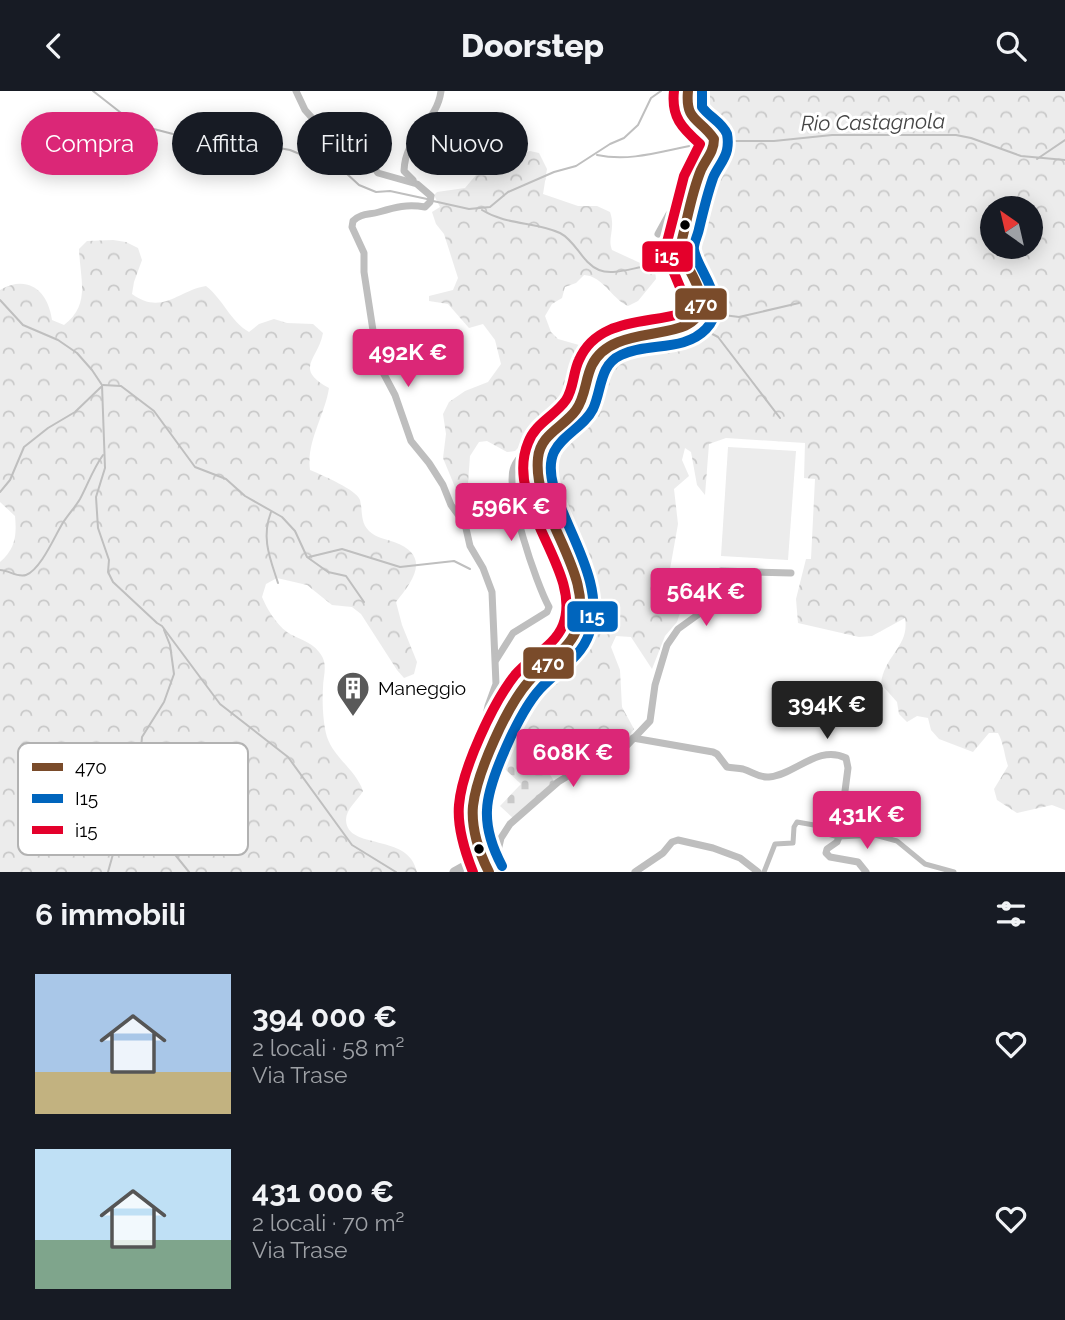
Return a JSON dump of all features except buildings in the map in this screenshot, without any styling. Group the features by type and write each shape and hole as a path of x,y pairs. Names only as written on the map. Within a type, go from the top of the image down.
{"street":[{"path":"296,91 305,110 313,118 356,142 378,173 417,184"},
{"path":"441,91 438,107 417,133 405,158 404,171 431,197 427,205 393,206 381,212 359,215 353,221 352,227 364,253 365,283 378,363 395,395 411,441 429,463 443,485 451,505 463,520 470,546 492,592 496,684 488,706 468,803 473,814 481,857 489,872"},
{"path":"496,660 513,633 547,612 549,607 539,589 511,485 514,466 531,447 576,410 582,399 592,363 598,354 634,334 680,330 692,325 699,316 699,297 680,252 700,173 714,145 708,132 688,114 688,91"},
{"path":"658,234 669,214 696,188"},
{"path":"473,814 481,778 517,698 526,683 568,643 577,627 580,604 575,579 538,485 538,456 546,436"},
{"path":"496,872 501,838 515,819 558,782 586,768 614,759 650,721 655,684 670,638 703,611 721,571 791,573"},
{"path":"633,738 713,752 727,767 745,769 760,777 777,775 811,759 828,755 846,758 848,768 839,837 836,844 827,849 827,856 858,862 866,872"},
{"path":"764,872 775,844 793,843 794,827 797,823 814,825 820,832 839,837 875,835 897,841 919,861 954,872"},
{"path":"635,872 663,853 671,842 678,840 740,858 758,872"},
{"path":"454,872 481,857"}],"green space":[{"path":"706,91 1065,91 1065,810 1052,805 1017,813 997,800 994,789 1008,766 998,733 989,733 973,752 939,739 931,730 928,718 917,716 907,722 899,714 897,702 881,684 887,665 904,636 905,618 872,636 859,637 798,623 796,599 806,559 811,559 815,479 804,478 805,443 726,438 709,444 705,495 697,485 691,452 685,448 682,460 689,476 674,489 678,524 667,586 681,610 677,622 665,636 652,669 631,637 616,636 611,647 620,670 622,707 634,729 618,748 606,757 593,761 544,759 525,729 514,729 512,725 529,689 575,642 584,621 580,580 542,476 547,447 558,433 580,415 590,397 600,362 610,351 632,343 681,337 700,324 705,314 705,293 694,260 691,228 694,212 720,158 722,138 717,125 703,106"},
{"path":"528,152 539,153 547,169 543,194 578,206 597,206 610,212 612,250 651,268 655,271 656,279 638,301 628,306 591,276 584,275 576,283 565,287 562,298 552,304 545,316 551,332 558,339 593,349 584,385 577,400 552,426 535,439 524,442 515,451 507,452 487,441 479,442 470,456 468,483 460,493 457,492 443,458 446,434 443,414 449,402 465,391 488,382 501,364 495,340 483,324 469,328 448,304 429,301 429,296 453,290 458,278 444,234 436,224 432,212 440,207 434,195 437,192 465,188 476,175 528,175"},
{"path":"113,240 138,248 142,260 132,294 143,300 152,303 170,300 206,286 249,332 259,324 274,319 287,323 313,324 323,333 310,369 318,381 329,388 313,439 310,470 353,492 360,500 366,528 413,554 416,569 396,602 417,662 414,674 404,678 361,614 352,607 332,605 307,585 277,578 266,584 262,597 279,625 312,645 324,661 323,706 327,737 363,791 347,816 349,829 356,836 403,851 412,860 417,872 0,872 0,562 12,547 16,530 15,516 0,502 0,290 19,284 35,288 46,301 52,320 64,325 78,309 81,300 79,249 87,241"},
{"path":"728,447 796,451 788,560 721,556"},
{"path":"524,733 554,781 514,819 500,806 521,784 493,758"}],"waterway":[{"path":"93,91 125,116 146,127 173,134 204,154 241,154 263,145 290,150 346,173 359,185 376,192 390,191 427,199"},
{"path":"433,201 469,209 490,207 508,192 554,172 576,166 624,138 638,125 651,98 661,91"},
{"name":"Rio Castagnola","path":"720,141 774,141 832,135 956,135 1021,156 1065,160"},
{"path":"1037,159 1065,140"},
{"name":"Rio Castagnola","path":"597,155 634,156 695,145"},
{"path":"482,210 502,219 560,233 599,270 615,272 642,267"},
{"path":"0,300 23,325 58,340 77,353 102,385 105,468 96,497 98,528 109,560 108,572 113,582 162,626 220,704 288,757 352,845 396,872"},
{"path":"708,313 739,317 799,303"},
{"path":"701,328 718,337 780,418"},
{"path":"103,385 121,386 154,411 195,467 226,479 245,496 282,517 295,531 307,557 328,572 346,576 364,602"},
{"path":"0,492 10,480 24,447 75,412 101,387"},
{"path":"0,570 23,576 36,567 80,499 103,455"},
{"path":"271,512 267,539 278,583"},
{"path":"309,557 342,549 400,567 454,561 470,569"},
{"path":"141,743 142,737 164,702 174,674 170,645 164,630"},
{"path":"108,872 113,855"},
{"path":"175,855 189,872"}],"transit line":[{"name":"i15","path":"473,872 459,822 461,790 472,755 506,687 559,632 563,625 566,604 563,582 526,490 523,466 528,443 535,430 566,400 579,360 597,337 622,325 680,314 687,304 667,256 666,246 684,176 700,144 688,133 676,115 674,91"},
{"name":"470","path":"489,872 479,849 473,823 473,806 480,776 494,740 520,692 572,638 580,610 572,567 544,502 539,480 540,450 548,437 576,410 592,365 603,351 618,342 685,326 696,318 701,306 697,285 680,247 694,189 714,139 691,114 688,91"},
{"name":"I15","path":"502,866 491,839 487,817 489,797 499,764 532,699 585,643 594,610 591,585 583,560 554,490 551,470 554,452 593,409 605,371 614,359 632,351 687,341 706,329 713,319 714,298 694,248 711,184 726,154 728,140 722,126 702,107 702,92"}],"place":[{"name":"Maneggio","path":"353,718"}]}
